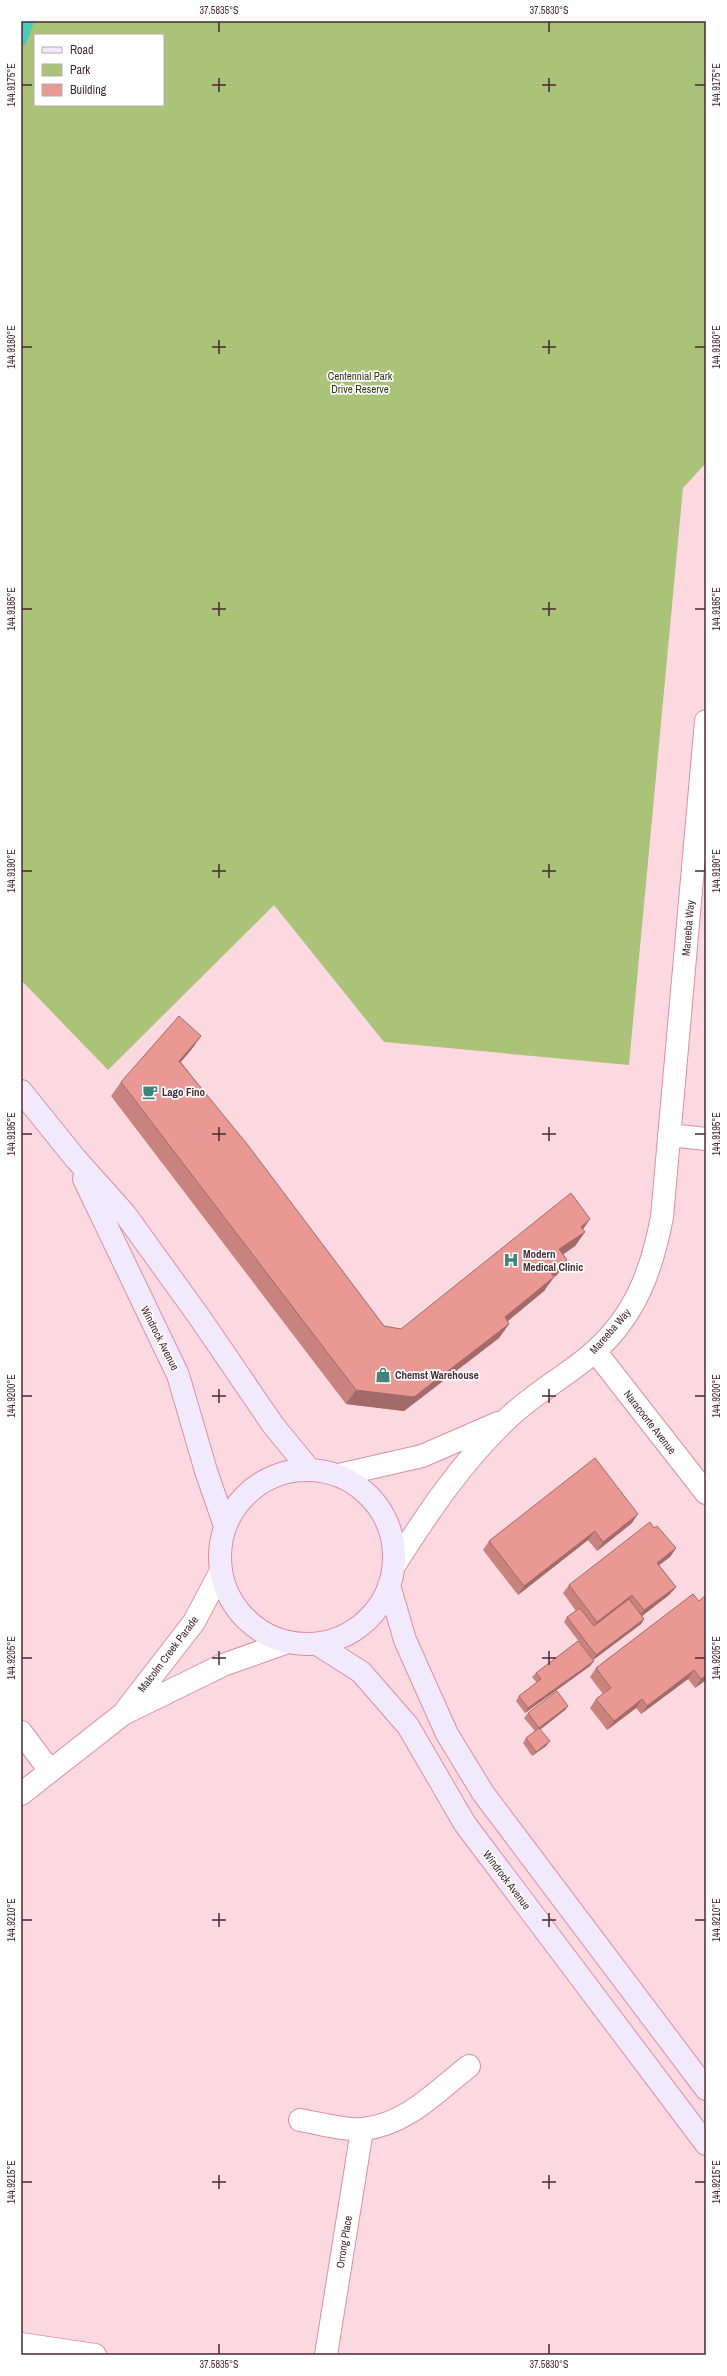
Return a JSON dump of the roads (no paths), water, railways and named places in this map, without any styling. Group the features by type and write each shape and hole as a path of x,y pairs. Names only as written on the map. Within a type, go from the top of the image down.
{"street":[{"name":"Mareeba Way","path":"392,1576 435,1501 506,1419 595,1351 625,1316 640,1291 654,1257 662,1217 706,721"},
{"name":"Windrock Avenue","path":"21,1091 74,1158 125,1214 200,1318 273,1425 309,1469"},
{"path":"669,1135 706,1139"},
{"name":"Windrock Avenue","path":"74,1158 178,1375 206,1471 225,1526"},
{"name":"Naracoorte Avenue","path":"595,1351 706,1493"},
{"name":"Mareeba Way","path":"339,1475 422,1456 506,1419"},
{"path":"392,1576 378,1608 362,1625 341,1638 317,1644 288,1642 264,1633 244,1617 229,1595 221,1571 221,1548 225,1526 239,1503 258,1484 282,1473 309,1469 339,1475 363,1490 382,1511 392,1537 392,1576 405,1640 447,1734 483,1793 551,1886 706,2089"},
{"name":"Malcolm Creek Parade","path":"123,1714 194,1622 221,1571"},
{"name":"Malcolm Creek Parade","path":"21,1794 123,1714 223,1665 288,1642"},
{"name":"Windrock Avenue","path":"317,1644 361,1672 408,1726 465,1824 706,2144"},
{"path":"21,1732 50,1771"},
{"path":"300,2120 362,2130 384,2126 407,2116 469,2066"},
{"name":"Orrong Place","path":"326,2355 362,2130"},
{"path":"21,2344 95,2355"}],"waterway":[{"path":"21,40 28,21"}],"place":[{"name":"Lago Fino","path":"150,1092"},
{"name":"Modern Medical Clinic","path":"511,1260"},
{"name":"Chemst Warehouse","path":"383,1375"}],"park label":[{"name":"Centennial Park Drive Reserve","path":"360,382"}]}
